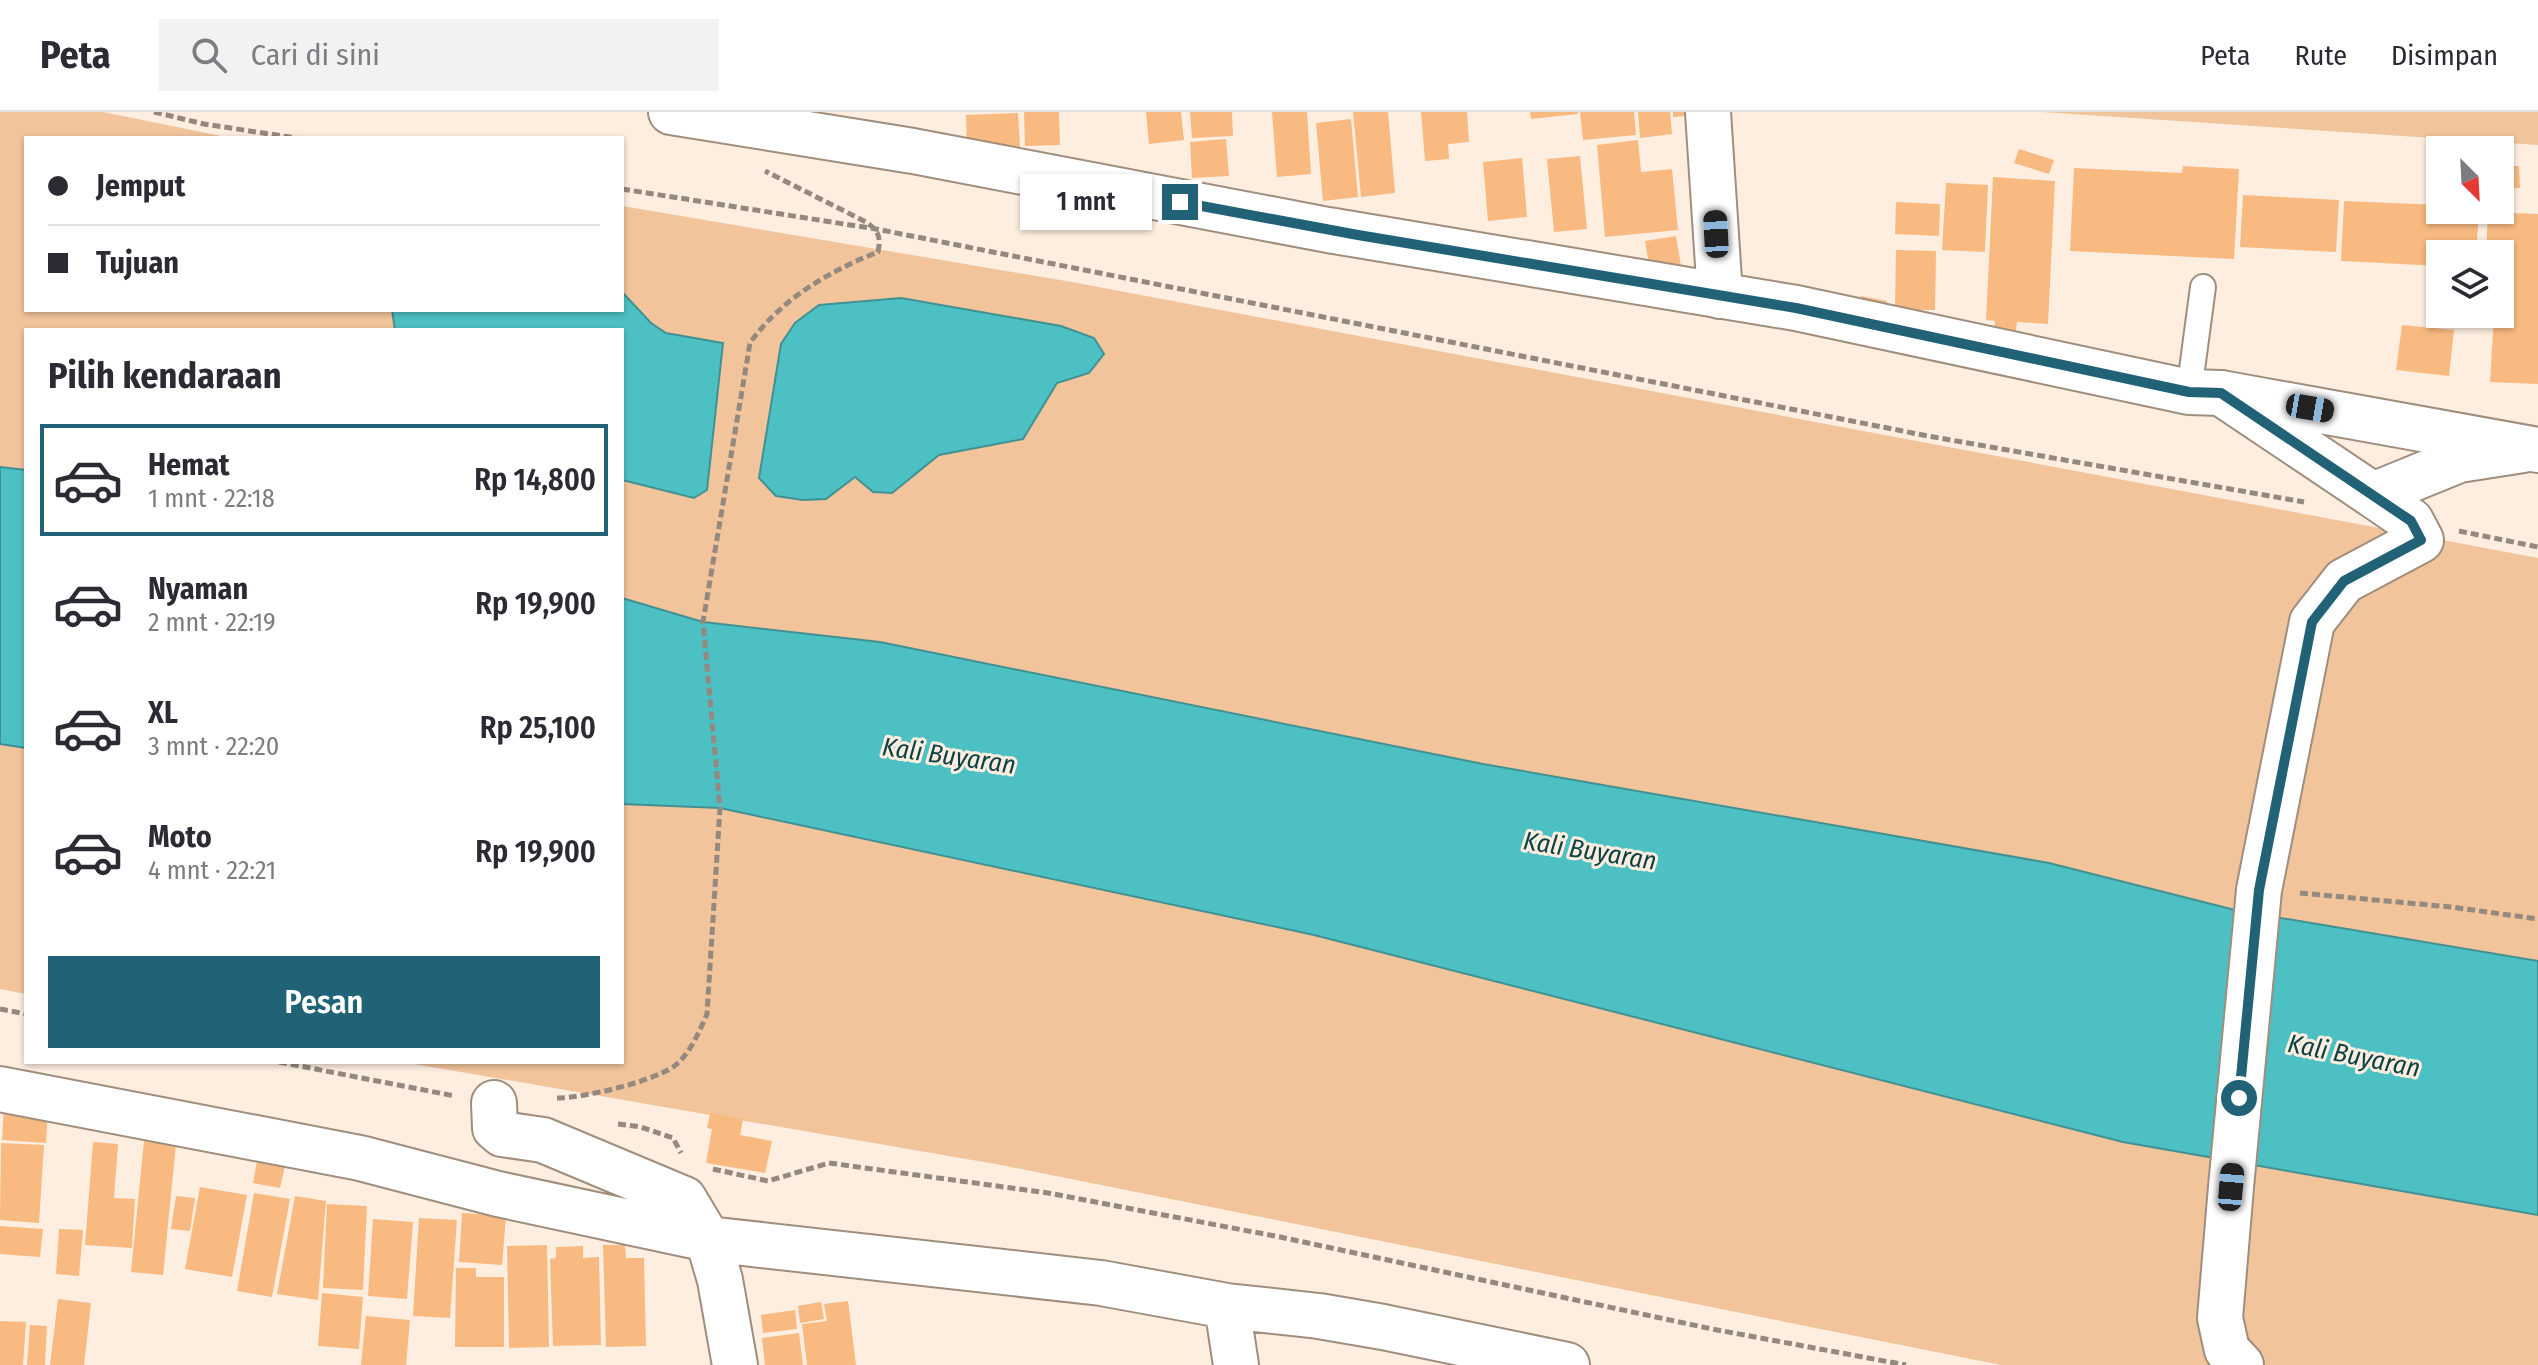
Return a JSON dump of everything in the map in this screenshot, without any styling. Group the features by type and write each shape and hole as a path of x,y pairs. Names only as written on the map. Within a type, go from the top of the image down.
{"street":[{"path":"1708,112 1720,296"},
{"path":"697,115 913,151 1328,230 1796,308 2205,392 2535,449"},
{"path":"2205,392 2411,521 2421,540 2344,581 2312,622 2259,890 2220,1318 2227,1350 2241,1365"},
{"path":"2373,495 2459,460 2535,449"},
{"path":"0,1089 360,1158 498,1194 708,1239 1101,1283 1227,1306 1383,1327 1567,1365"},
{"path":"494,1103 495,1128 502,1134 543,1140 684,1199 708,1239 720,1280 735,1365"},
{"path":"1227,1306 1236,1365"}],"lane":[{"path":"2203,287 2205,392"}],"path":[{"path":"154,112 204,124 283,136"},
{"path":"289,1064 494,1103 497,1100 563,1098 620,1088 674,1067 697,1038 707,1014 720,808 703,622 750,343 764,323 794,298 841,266 878,252 881,239 876,229 755,166"},
{"path":"624,189 876,229 1928,436 2318,504"},
{"path":"2411,521 2538,547"},
{"path":"2259,890 2451,907 2538,919"},
{"path":"0,1009 24,1014"},
{"path":"613,1123 641,1127 673,1138 684,1159"},
{"path":"705,1167 768,1181 829,1163 1048,1193 1280,1237 1712,1329 1906,1365"}],"shaded area":[{"path":"0,112 103,112 221,136 24,136 24,312 392,312 395,328 24,328 24,470 0,467"},
{"path":"2042,112 2538,112 2538,145 2514,143 2514,136 2426,138"},
{"path":"624,206 1072,282 2538,558 2538,961 2239,911 2049,863 1483,764 880,642 703,622 624,599 624,480 686,497 723,344 666,333 651,323 624,294","holes":["1104,354 1089,373 1057,383 1023,439 939,455 892,493 873,492 855,477"]},
{"path":"0,744 24,748 24,994 0,989"},
{"path":"624,804 720,808 1314,935 2123,1142 2538,1215 2538,1365 2001,1365 1001,1165 415,1064 624,1064"}],"water":[{"path":"624,294 651,323 666,333 723,343 707,490 694,498 624,480 624,328 395,328 392,312 624,312"},
{"path":"901,298 1061,326 1094,338 1104,354 1089,373 1057,383 1023,439 939,455 892,493 873,492 855,477 826,499 776,496 759,478 781,344 795,323 819,305"},
{"path":"0,467 24,470 24,748 0,744"},
{"name":"Kali Buyaran","path":"624,599 703,622 880,642 1483,764 2049,863 2239,911 2538,961 2538,1215 2123,1142 1314,935 720,808 624,804"}],"building":[{"path":"1024,112 1059,112 1060,145 1025,146"},
{"path":"1146,112 1181,112 1184,140 1149,144"},
{"path":"1190,112 1232,112 1233,136 1192,138"},
{"path":"1272,112 1307,112 1311,174 1277,177"},
{"path":"1353,112 1388,112 1395,193 1361,197"},
{"path":"1421,112 1467,112 1469,142 1448,144 1449,159 1425,161"},
{"path":"1530,112 1578,112 1578,114 1531,119"},
{"path":"1580,112 1634,112 1636,135 1583,140"},
{"path":"1638,112 1670,112 1672,134 1640,138"},
{"path":"1673,112 1698,112 1698,115 1673,117"},
{"path":"1018,113 1020,147 967,149 966,115"},
{"path":"1351,119 1358,197 1323,201 1316,123"},
{"path":"1226,139 1229,176 1192,178 1190,142"},
{"path":"1638,140 1641,172 1672,169 1678,230 1605,237 1597,145"},
{"path":"2019,149 2054,160 2049,174 2014,163"},
{"path":"1580,156 1587,229 1554,232 1547,159"},
{"path":"1522,158 1527,217 1488,221 1483,162"},
{"path":"2183,166 2239,169 2234,259 2070,251 2074,168 2182,173"},
{"path":"2514,166 2519,166 2520,188 2514,188"},
{"path":"1993,177 2055,181 2048,324 2017,322 2015,340 1994,340 1995,321 1986,320"},
{"path":"1946,183 1988,185 1985,252 1942,250"},
{"path":"2243,195 2339,200 2336,252 2240,247"},
{"path":"2344,201 2426,204 2426,224 2478,224 2477,240 2426,240 2426,265 2341,261"},
{"path":"1896,202 1940,204 1939,236 1895,234"},
{"path":"2514,213 2538,214 2538,384 2490,382 2493,328 2514,328 2514,240 2487,240 2487,224 2514,224"},
{"path":"1676,236 1681,266 1650,271 1645,241"},
{"path":"1896,250 1936,251 1935,310 1895,310"},
{"path":"1861,296 1887,301 1884,320 1858,315"},
{"path":"2402,325 2454,330 2449,376 2396,370"},
{"path":"4,1106 48,1109 46,1143 2,1140"},
{"path":"710,1113 743,1119 740,1135 772,1141 765,1173 706,1163 712,1129 707,1128"},
{"path":"144,1141 176,1144 163,1275 131,1272"},
{"path":"93,1142 118,1144 114,1198 135,1199 132,1248 85,1245"},
{"path":"1,1143 44,1145 39,1223 0,1220"},
{"path":"258,1156 286,1161 280,1188 253,1183"},
{"path":"200,1187 247,1195 232,1277 185,1269"},
{"path":"254,1193 290,1199 272,1297 237,1291"},
{"path":"176,1196 195,1198 190,1231 171,1229"},
{"path":"295,1196 326,1201 318,1300 277,1294"},
{"path":"327,1204 367,1206 363,1290 323,1288"},
{"path":"462,1213 506,1216 502,1265 459,1262"},
{"path":"419,1218 457,1220 450,1318 413,1316"},
{"path":"373,1219 413,1222 407,1299 368,1296"},
{"path":"0,1226 43,1229 40,1257 0,1254"},
{"path":"59,1229 83,1230 79,1276 56,1274"},
{"path":"547,1245 549,1347 509,1348 507,1246"},
{"path":"603,1245 625,1245 626,1258 644,1258 646,1346 606,1347"},
{"path":"583,1246 583,1258 599,1257 601,1345 553,1346 550,1259 556,1258 556,1247"},
{"path":"456,1268 476,1268 476,1277 504,1277 504,1347 455,1347"},
{"path":"322,1293 363,1297 359,1349 318,1346"},
{"path":"58,1299 91,1303 84,1365 50,1365"},
{"path":"848,1301 856,1365 807,1365 802,1324 827,1321 824,1304"},
{"path":"821,1302 824,1319 800,1323 798,1306"},
{"path":"795,1310 797,1329 763,1333 761,1315"},
{"path":"366,1316 410,1320 406,1365 361,1365"},
{"path":"0,1321 26,1322 23,1365 0,1365"},
{"path":"30,1325 47,1326 45,1365 27,1365"},
{"path":"799,1333 803,1365 765,1365 762,1338"}],"route":[{"path":"1180,202 1796,308 2189,392 2221,393 2411,521 2421,540 2344,581 2312,622 2259,890 2239,1098"}]}
